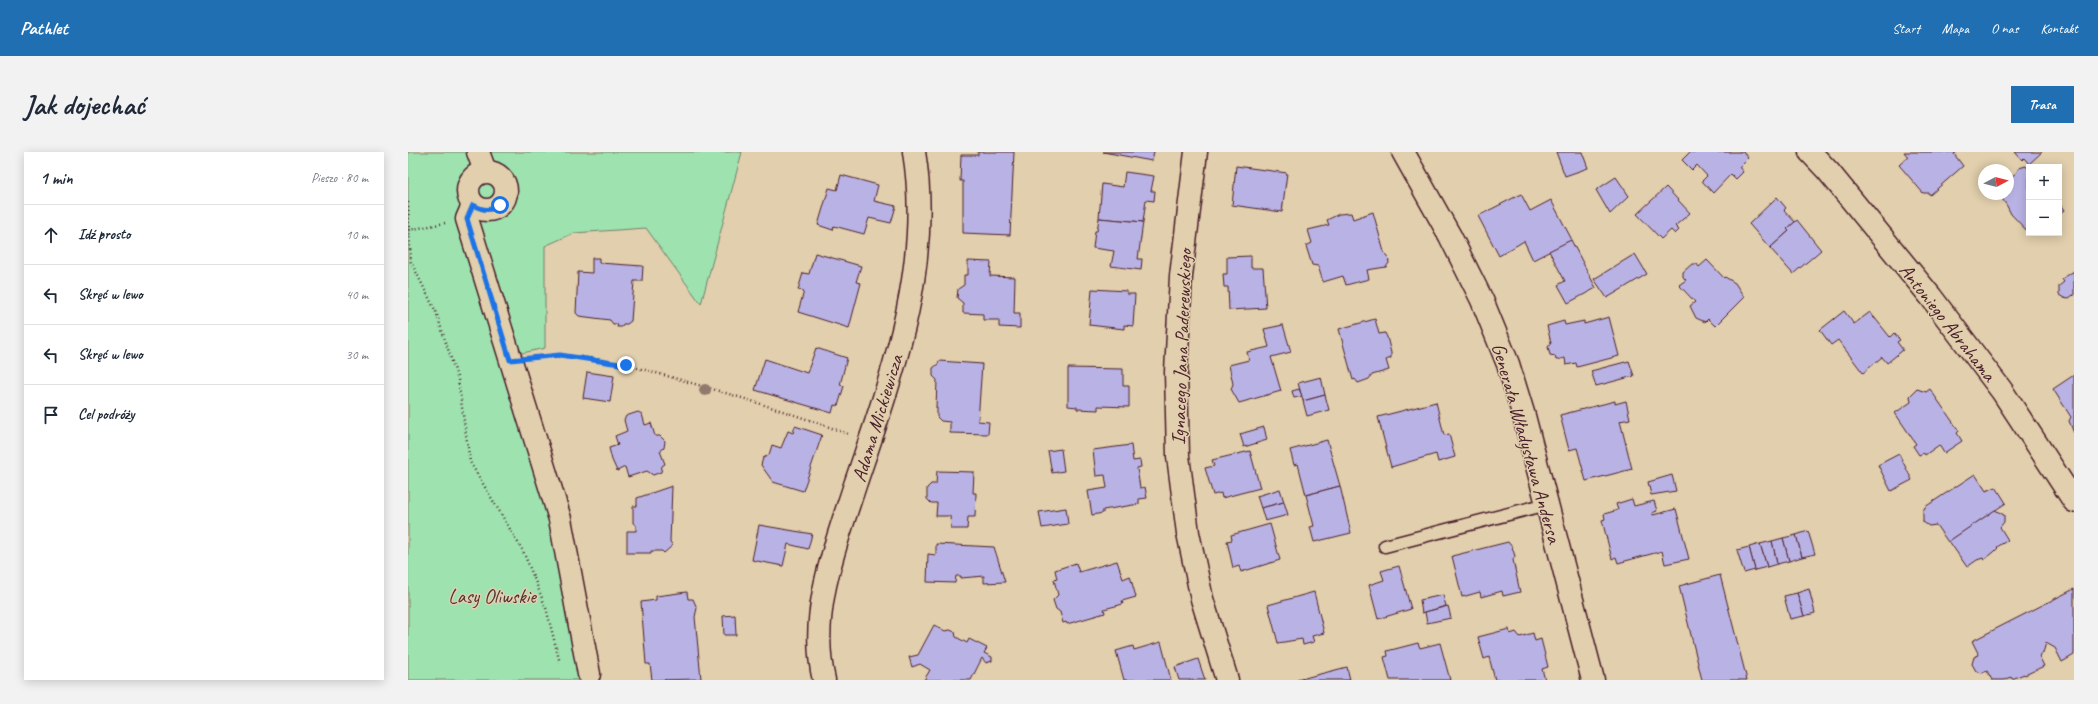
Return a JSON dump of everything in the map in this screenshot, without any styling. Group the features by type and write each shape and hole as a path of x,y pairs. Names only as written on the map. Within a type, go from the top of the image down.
{"street":[{"name":"Adama Mickiewicza","path":"824,680 819,620 831,560 889,383 907,318 914,280 918,221 914,152"},
{"name":"Ignacego Jana Paderewskiego","path":"1196,152 1181,276 1176,372 1178,456 1188,533 1202,599 1227,680"},
{"name":"Generała Władysława Andersa","path":"1402,152 1450,236 1482,300 1508,364 1524,416 1593,680"},
{"name":"Antoniego Abrahama","path":"1810,152 1828,171 1931,297 2002,391 2074,501"},
{"path":"470,212 491,210 500,205 505,197 506,187 502,178 482,162 469,185 468,196 470,212 510,360 560,519 589,674"}],"lane":[{"path":"1385,546 1547,504"}],"path":[{"path":"408,202 408,230 411,262 436,312 458,380 470,462 523,551 546,608 561,666"},
{"path":"408,230 470,212"},
{"path":"510,360 560,355 626,365 786,411 848,434"}],"green space":[{"name":"Lasy Oliwskie","path":"408,152 742,152 701,304 646,228 574,233 545,246 545,348 500,358 576,586 600,680 408,680"}],"building":[{"path":"978,152 1014,152 1010,235 963,233 963,181 960,181 961,155 978,155"},
{"path":"1103,152 1154,152 1152,161"},
{"path":"1556,152 1582,152 1588,168 1565,176"},
{"path":"1690,152 1743,152 1748,158 1739,167 1743,172 1736,179 1731,174 1713,193 1702,181 1707,176 1697,165 1692,170 1682,160"},
{"path":"1904,152 1957,152 1954,154 1963,166 1930,195 1929,193 1923,193 1899,165 1908,157"},
{"path":"2015,152 2042,152 2029,164 2024,158 2022,160"},
{"path":"1236,166 1287,173 1282,212 1232,205"},
{"path":"2026,166 2026,230 2011,214 2003,200 2014,200 2014,174 2019,168"},
{"path":"1125,172 1154,176 1151,191 1155,191 1154,201 1146,200 1143,222 1099,218 1102,184 1123,187"},
{"path":"841,175 878,185 874,201 896,206 891,223 869,218 864,234 834,226 833,230 818,225 829,188 837,190"},
{"path":"1616,177 1629,196 1610,214 1596,190"},
{"path":"1666,187 1690,213 1675,226 1679,230 1675,234 1671,230 1661,239 1637,214"},
{"path":"1521,194 1530,211 1551,200 1572,240 1533,260 1524,241 1499,256 1478,216"},
{"path":"1777,197 1786,208 1784,210 1795,222 1787,229 1789,231 1770,248 1749,224"},
{"path":"1373,212 1384,252 1388,256 1389,263 1386,267 1367,270 1369,279 1346,285 1343,276 1323,282 1318,266 1312,265 1306,246 1312,243 1308,230 1329,225 1327,220 1339,214 1351,213 1353,219"},
{"path":"1099,218 1143,222 1138,259 1142,259 1141,270 1111,266 1114,251 1093,248 1095,231 1097,231"},
{"path":"1797,220 1821,250 1793,274 1770,248 1789,231 1787,229"},
{"path":"1571,240 1596,288 1568,303 1558,285 1565,281 1549,251"},
{"path":"815,253 861,266 856,282 861,283 849,328 798,312 804,291 798,290 803,273 809,274"},
{"path":"1635,254 1647,274 1607,298 1594,279"},
{"path":"1251,256 1251,268 1263,268 1266,308 1229,310 1228,287 1224,287 1223,274 1227,274 1227,257"},
{"path":"592,258 599,258 599,263 643,266 642,281 634,281 631,321 627,324 623,324 622,327 617,327 618,324 613,324 610,320 579,316 576,313 578,272 592,273"},
{"path":"1707,260 1724,278 1725,277 1735,283 1744,297 1715,326 1708,319 1705,322 1696,318 1690,306 1695,302 1679,285 1686,280 1683,277 1683,272 1692,264 1697,264 1699,267"},
{"path":"968,261 991,262 990,276 1015,277 1014,313 1020,313 1020,328 999,327 999,320 983,320 983,314 963,313 963,303 957,298 958,289 964,285 964,275 968,275"},
{"path":"2074,271 2074,296 2073,295 2068,299 2064,298 2059,295 2059,286 2064,282 2062,279"},
{"path":"1092,289 1127,291 1127,294 1135,294 1133,326 1124,325 1124,329 1089,325"},
{"path":"1844,311 1854,324 1870,312 1890,337 1894,333 1900,340 1897,342 1903,350 1887,363 1882,357 1863,373 1838,340 1831,345 1820,330"},
{"path":"1609,317 1619,356 1577,367 1576,363 1566,365 1565,358 1556,360 1555,356 1550,355 1548,347 1551,343 1547,326 1564,321 1565,325 1584,321 1584,324"},
{"path":"1375,319 1379,334 1385,333 1387,337 1391,353 1391,358 1386,360 1389,370 1372,375 1369,379 1358,383 1355,379 1353,380 1339,329"},
{"path":"1283,325 1291,352 1271,357 1281,391 1239,403 1231,389 1233,384 1229,365 1249,360 1247,352 1269,347 1264,329"},
{"path":"816,348 847,358 840,385 844,386 838,406 834,405 832,413 755,390 765,359 807,373"},
{"path":"939,361 982,364 978,421 989,422 988,434 950,433 950,422 941,421 937,417 937,380 933,376 933,368"},
{"path":"1629,361 1634,376 1596,386 1591,371"},
{"path":"1068,368 1123,369 1123,386 1129,386 1129,407 1098,406 1098,410 1077,409 1077,407 1068,406"},
{"path":"587,372 614,376 610,402 583,398"},
{"path":"2074,375 2074,433 2069,421 2071,417 2053,389"},
{"path":"1321,377 1325,395 1303,401 1298,383"},
{"path":"1299,389 1302,396 1294,398 1292,391"},
{"path":"1917,389 1926,392 1930,389 1959,431 1957,433 1962,441 1944,453 1939,445 1925,455 1924,453 1919,455 1913,446 1916,444 1895,413 1911,402 1910,396"},
{"path":"1325,395 1329,410 1307,416 1303,401"},
{"path":"1615,401 1615,404 1626,401 1630,419 1620,421 1632,469 1586,481 1577,448 1569,450 1560,415"},
{"path":"1436,402 1444,435 1449,434 1455,457 1438,462 1436,454 1391,467 1378,417"},
{"path":"638,412 642,414 645,425 651,423 655,436 660,436 665,441 664,448 660,451 665,464 662,466 661,472 653,475 647,471 628,477 625,467 617,471 609,448 618,445 615,436 627,431 624,420 626,416"},
{"path":"795,426 822,435 803,491 773,482 761,465 763,458 769,455 772,445 781,448 788,431 793,433"},
{"path":"1264,427 1267,440 1244,447 1240,434"},
{"path":"1327,440 1340,486 1306,495 1298,464 1294,465 1290,450"},
{"path":"1131,445 1133,461 1140,460 1141,467 1137,468 1140,488 1145,487 1147,498 1139,499 1139,504 1103,510 1103,513 1092,515 1088,491 1107,488 1105,475 1096,476 1093,450"},
{"path":"1061,449 1064,471 1052,473 1048,451"},
{"path":"1250,451 1260,488 1222,498 1221,493 1213,495 1205,468 1214,466 1212,460"},
{"path":"1899,454 1912,480 1891,491 1878,465"},
{"path":"937,471 974,472 973,493 976,493 975,517 968,517 967,529 951,529 950,516 936,516 937,503 931,503 927,499 927,488 931,484 936,484"},
{"path":"1975,474 1986,491 1996,487 2006,503 1948,542 1936,525 1929,526 1923,522 1923,511 1925,507"},
{"path":"1672,475 1676,491 1651,495 1648,482"},
{"path":"672,486 670,542 673,545 664,553 662,551 651,551 651,553 627,553 627,531 636,531 636,525 633,523 633,506 637,506 637,498"},
{"path":"1340,486 1351,533 1314,542 1310,527 1314,526 1306,495"},
{"path":"1280,489 1284,502 1261,508 1257,496"},
{"path":"1632,499 1634,506 1654,501 1657,511 1652,513 1653,515 1676,509 1689,559 1665,564 1662,551 1618,563 1616,557 1612,559 1602,520 1605,519 1604,514 1618,510 1616,504"},
{"path":"1284,502 1288,515 1265,521 1261,508"},
{"path":"1066,508 1068,524 1042,528 1039,512"},
{"path":"1995,510 2004,515 2004,522 2000,527 2008,540 1997,547 1998,548 1994,552 1984,560 1983,558 1977,560 1967,567 1949,541"},
{"path":"1270,524 1280,560 1241,572 1239,566 1233,568 1227,541 1232,540 1231,535"},
{"path":"759,525 812,534 808,549 788,544 783,566 752,560"},
{"path":"1808,531 1815,554 1802,557 1796,535"},
{"path":"1796,535 1802,557 1789,561 1783,538"},
{"path":"1783,538 1789,561 1777,564 1772,541"},
{"path":"1772,541 1777,564 1767,567 1760,544"},
{"path":"1508,542 1512,547 1515,556 1513,560 1520,592 1503,596 1502,591 1481,597 1480,592 1462,597 1452,556"},
{"path":"936,544 994,547 1005,582 984,583 984,576 961,578 961,576 956,576 955,583 927,582 928,554 936,555"},
{"path":"1760,544 1767,567 1755,570 1749,547"},
{"path":"1749,547 1755,570 1744,573 1737,550"},
{"path":"1117,561 1123,579 1130,576 1136,597 1122,601 1123,604 1104,609 1105,613 1067,624 1066,622 1063,623 1060,612 1056,609 1053,600 1058,595 1054,580 1057,579 1055,570 1076,563 1079,572"},
{"path":"1399,566 1411,609 1378,619 1369,585 1384,580 1381,571"},
{"path":"1720,575 1747,680 1702,680 1679,586"},
{"path":"1809,589 1815,613 1804,616 1797,593"},
{"path":"2074,589 2074,655 2062,662 2055,648 2046,643 2043,653 2039,656 2044,666 2025,675 2024,674 2012,679 2011,677 2005,680 1992,680 1987,671 1982,673 1976,671 1972,664 1974,657 1979,655 1972,641"},
{"path":"687,592 688,599 693,599 697,608 695,617 701,679 652,680 650,664 646,664 641,602 656,600 656,596"},
{"path":"1314,592 1324,633 1312,636 1314,642 1303,645 1302,639 1278,643 1268,605"},
{"path":"1797,593 1804,616 1790,619 1784,596"},
{"path":"1443,595 1446,606 1422,613 1420,600"},
{"path":"1448,606 1451,618 1427,623 1425,612"},
{"path":"735,615 736,635 724,635 723,616"},
{"path":"934,625 945,631 950,630 955,632 956,637 967,643 969,639 987,648 984,653 992,657 992,661 986,663 982,658 971,680 924,680 930,670 920,664 912,667 909,657 918,655"},
{"path":"1509,629 1510,634 1516,632 1520,637 1533,633 1535,641 1541,639 1548,667 1542,669 1545,680 1495,680 1489,657 1484,659 1478,637"},
{"path":"1161,642 1171,680 1124,680 1116,651 1133,646 1134,650"},
{"path":"1418,643 1420,648 1440,643 1450,680 1390,680 1384,657 1388,656 1387,651"},
{"path":"1198,659 1205,680 1179,680 1175,667"},
{"path":"1347,667 1350,680 1297,680"}],"route":[{"path":"500,205 491,210 482,210 473,205 467,219 510,360 560,355 626,365"}]}
